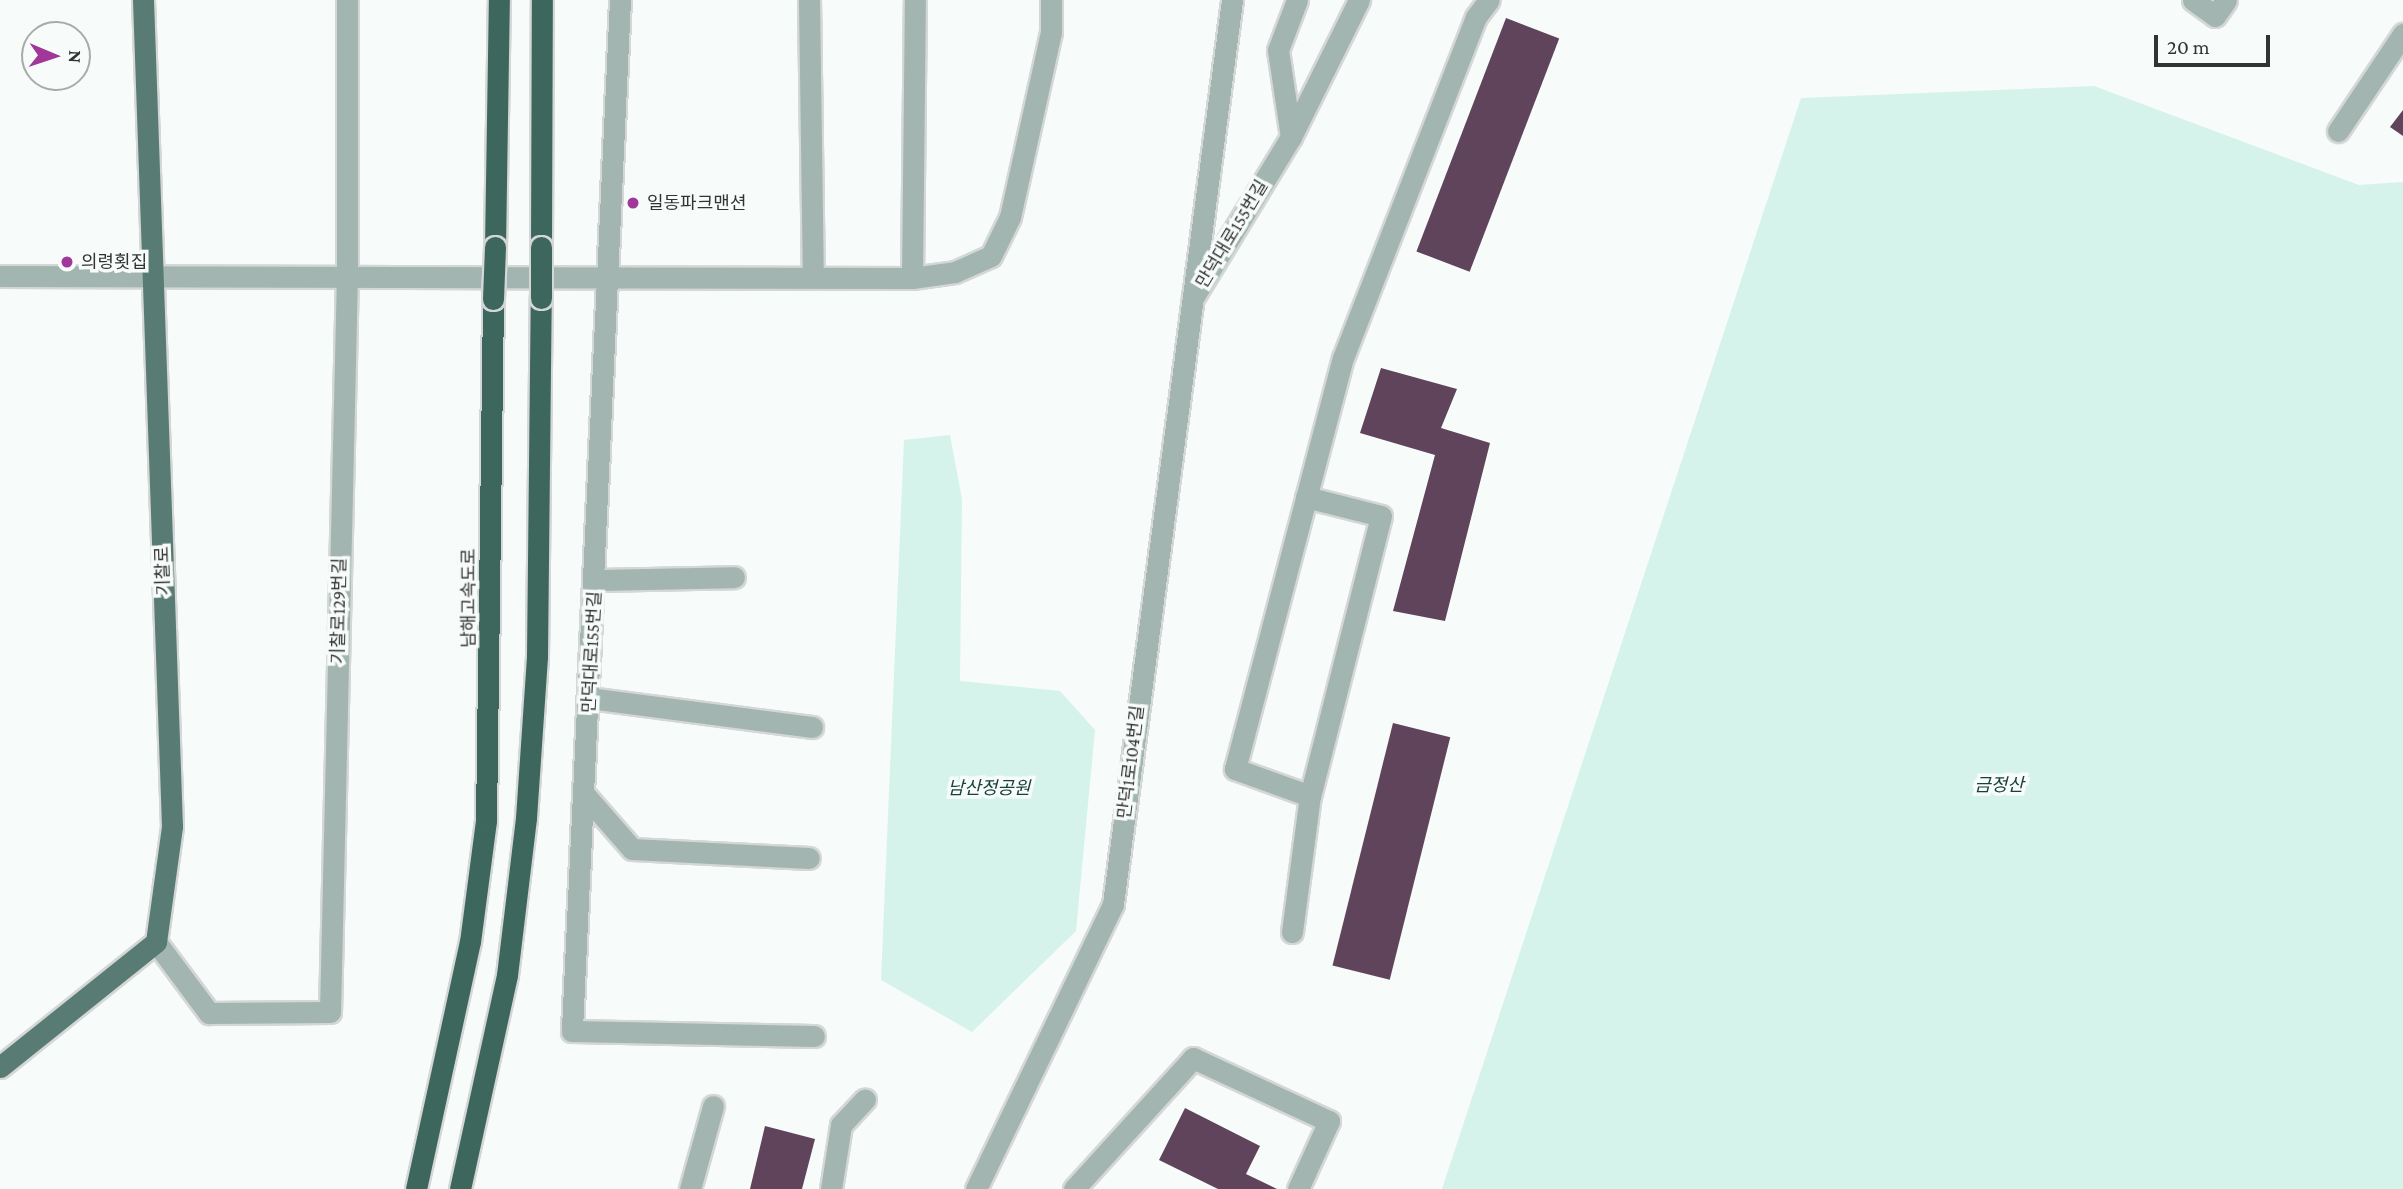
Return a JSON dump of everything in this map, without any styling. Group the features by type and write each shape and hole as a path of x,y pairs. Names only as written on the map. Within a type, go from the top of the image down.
{"highway":[{"name":"남해고속도로","path":"416,1189 470,942 486,821 499,0"},
{"path":"460,1189 507,975 526,818 537,656 542,0"}],"main road":[{"name":"기찰로","path":"143,0 172,826 156,942"},
{"path":"0,1068 156,942"}],"street":[{"name":"기찰로129번길","path":"156,942 209,1013 330,1012 347,275 347,0"},
{"name":"만덕대로155번길","path":"620,0 612,274 572,1031 814,1036"},
{"path":"808,0 813,276"},
{"path":"912,278 915,0"},
{"path":"0,276 612,274 912,278 954,272 991,256 1013,203 1051,32 1051,0"},
{"name":"만덕대로155번길","path":"1189,306 1232,0"},
{"path":"1291,137 1278,50 1297,0"},
{"name":"만덕대로155번길","path":"1189,306 1291,137 1359,0"},
{"path":"1310,796 1235,769 1343,358 1476,17 1489,0"},
{"path":"2193,0 2215,16 2226,0"},
{"path":"2338,131 2403,34"},
{"name":"만덕1로104번길","path":"976,1189 1113,904 1189,306"},
{"path":"1292,932 1310,796 1381,516 1306,497"},
{"path":"596,580 734,577"},
{"path":"589,698 812,727"},
{"path":"584,794 632,849 809,858"},
{"path":"1078,1188 1193,1058 1329,1121 1298,1189"},
{"path":"831,1189 841,1125 865,1099"},
{"path":"690,1189 713,1106"}],"green space":[{"name":"금정산","path":"2094,86 2359,185 2403,182 2403,1189 1442,1189 1801,98"},
{"name":"남산정공원","path":"950,435 962,499 960,681 1060,691 1095,730 1076,931 972,1032 881,980 904,440"}],"building":[{"path":"1506,18 1559,38 1470,272 1416,251"},
{"path":"2403,110 2403,136 2390,127"},
{"path":"1381,368 1457,389 1441,428 1490,443 1445,621 1393,611 1435,455 1360,433"},
{"path":"1393,723 1450,737 1390,980 1333,966"},
{"path":"1185,1108 1260,1146 1246,1174 1277,1189 1218,1189 1159,1160"},
{"path":"765,1126 815,1139 802,1189 750,1189"}],"place":[{"name":"일동파크맨션","path":"633,203"},
{"name":"의령횟집","path":"67,262"}]}
